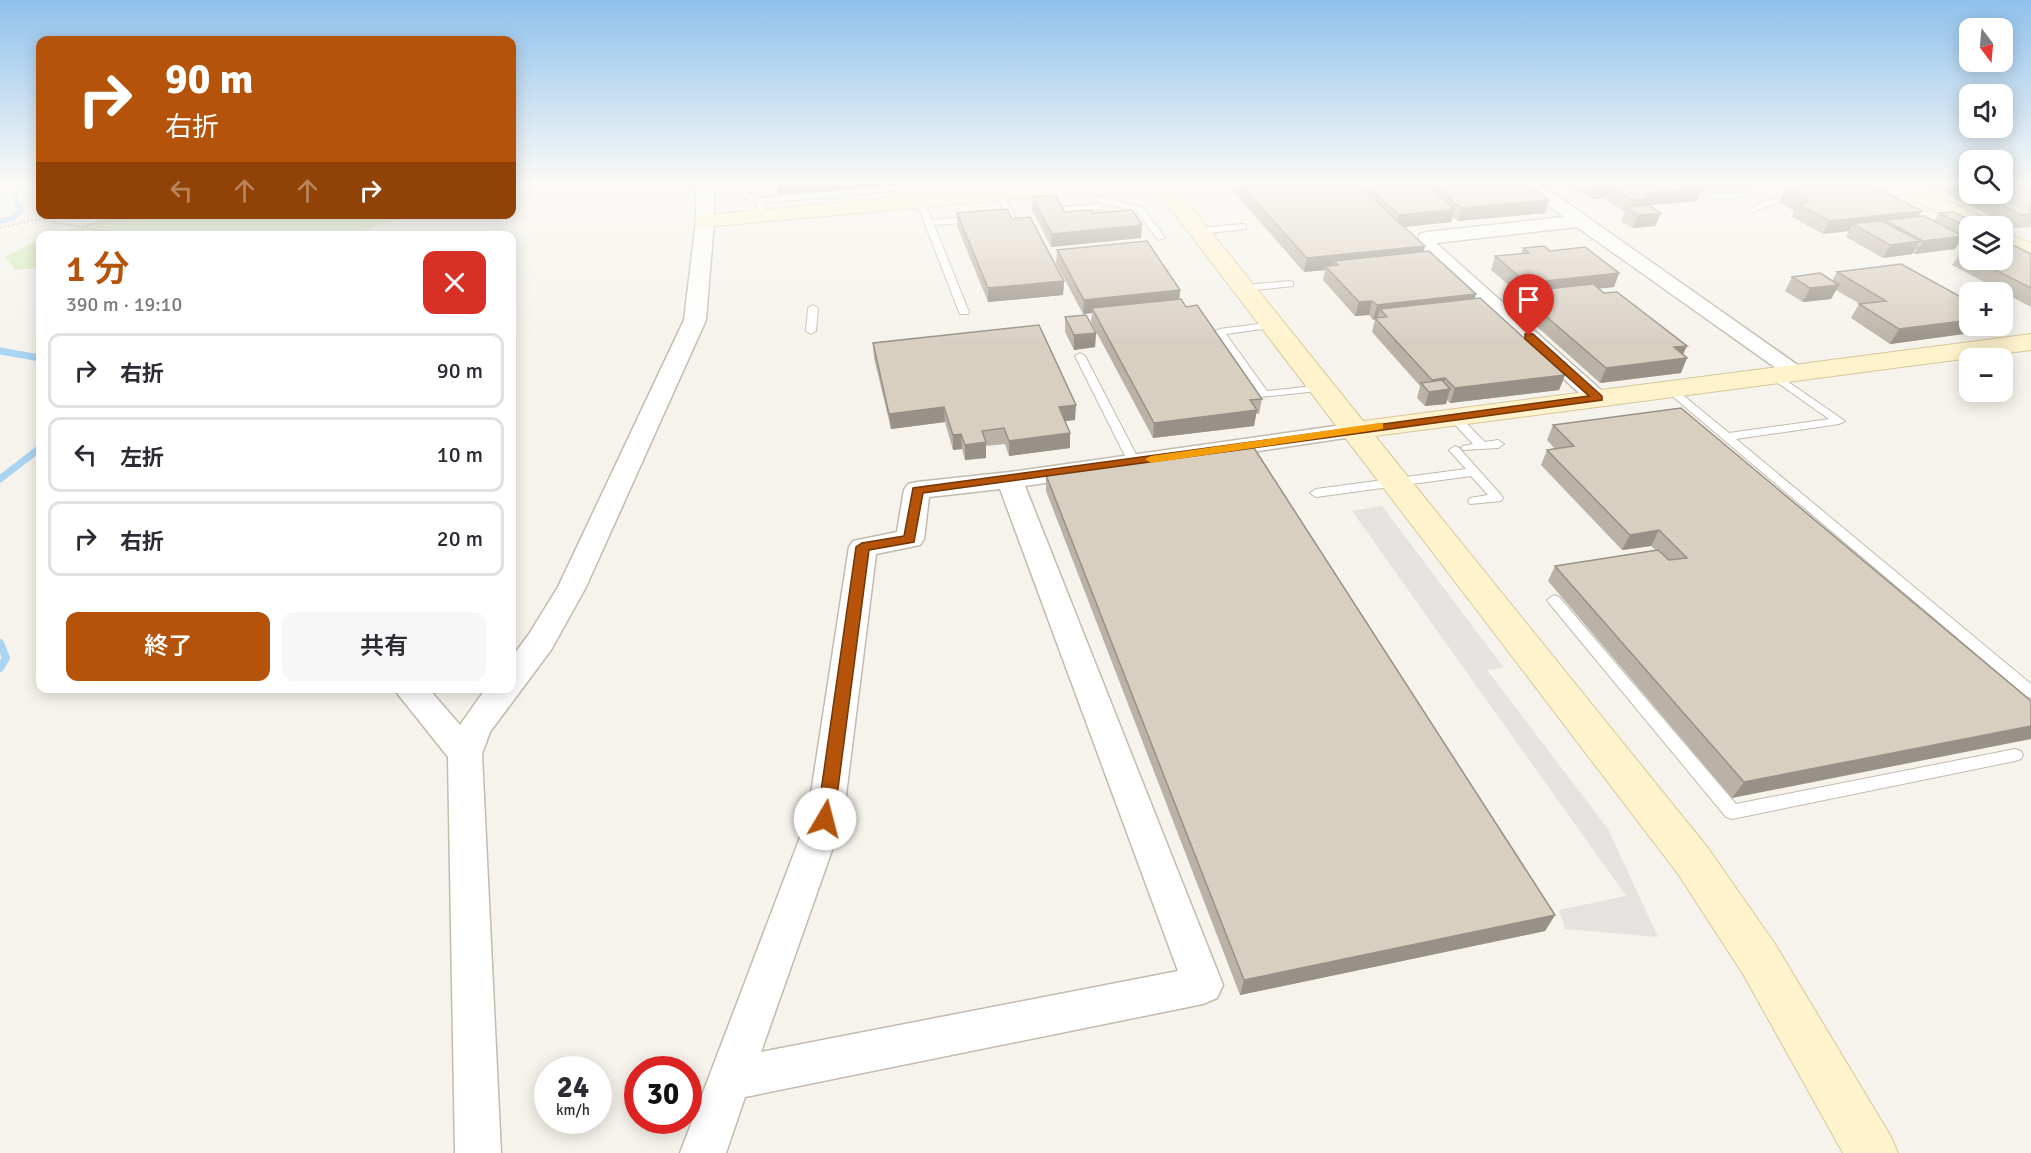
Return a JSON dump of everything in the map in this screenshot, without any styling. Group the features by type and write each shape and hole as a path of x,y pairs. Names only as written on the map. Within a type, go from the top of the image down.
{"street":[{"path":"516,674 540,642 572,587 695,320 703,237"},
{"path":"1204,237 1693,861 1759,959 1872,1153"},
{"path":"1438,237 1427,238 1425,244 1598,398"},
{"path":"1599,237 1787,375"},
{"path":"2013,242 2031,251"},
{"path":"703,1153 825,819 862,547 910,539 917,490 1010,480 1356,430 2031,342"},
{"path":"730,1079 1203,985 1010,480"},
{"path":"413,693 465,754"},
{"path":"478,1153 465,754 475,727 500,693"}],"lane":[{"path":"934,237 964,312"},
{"path":"1245,288 1290,284"},
{"path":"811,331 813,308"},
{"path":"1274,325 1219,332 1264,396 1323,388"},
{"path":"1080,356 1134,462"},
{"path":"1726,437 1839,421 1787,375"},
{"path":"1669,389 2031,692"},
{"path":"1454,417 1482,446"},
{"path":"1474,501 1497,498 1474,472 1461,449 1498,444"},
{"path":"1316,493 1474,472"},
{"path":"1554,600 1732,812 2015,754"}],"green space":[{"path":"36,241 36,268 15,270 5,257"}],"shaded area":[{"path":"1382,506 1504,668 1487,670 1608,829 1658,937 1565,929 1559,910 1626,896 1352,511"}],"building":[{"path":"967,237 1041,237 1064,281 988,288"},
{"path":"1288,237 1415,237 1425,246 1307,258"},
{"path":"1876,237 1912,237 1920,241 1890,245"},
{"path":"1915,237 1957,237 1923,241"},
{"path":"1147,241 1180,290 1084,300 1057,250"},
{"path":"2013,245 2031,254 2031,288 1996,270 2013,270"},
{"path":"1544,246 1550,251 1585,247 1619,273 1527,283 1495,256 1529,253 1523,248"},
{"path":"1429,251 1476,294 1377,305 1372,301 1359,302 1325,266 1338,265 1334,261"},
{"path":"1901,264 1959,296 1959,321 1899,329 1859,304 1886,301 1837,272"},
{"path":"1820,273 1839,285 1810,288 1792,277"},
{"path":"1593,284 1604,293 1617,292 1687,346 1674,347 1687,358 1606,368 1518,292"},
{"path":"1480,298 1565,375 1455,388 1445,378 1432,380 1375,318 1387,317 1380,309"},
{"path":"1181,299 1186,307 1197,305 1262,399 1250,400 1257,410 1154,423 1092,308"},
{"path":"1086,315 1096,333 1074,335 1065,317"},
{"path":"1039,325 1076,405 1059,407 1070,433 1009,441 1004,428 982,431 986,442 965,445 961,434 953,435 944,407 889,414 873,343"},
{"path":"1442,380 1450,389 1429,392 1421,383"},
{"path":"1681,408 2031,701 2031,726 1744,782 1555,566 1658,550 1669,560 1687,558 1659,530 1630,535 1547,450 1574,446 1553,425"},
{"path":"1254,448 1555,915 1244,980 1046,475"}],"waterway":[{"path":"0,351 36,357"},
{"path":"0,479 36,451"},
{"path":"0,643 6,658 0,668"}],"slow traffic":[{"path":"1151,459 1379,427"}],"route":[{"path":"825,819 862,547 910,539 917,490 1010,480 1598,398 1529,336"}]}
